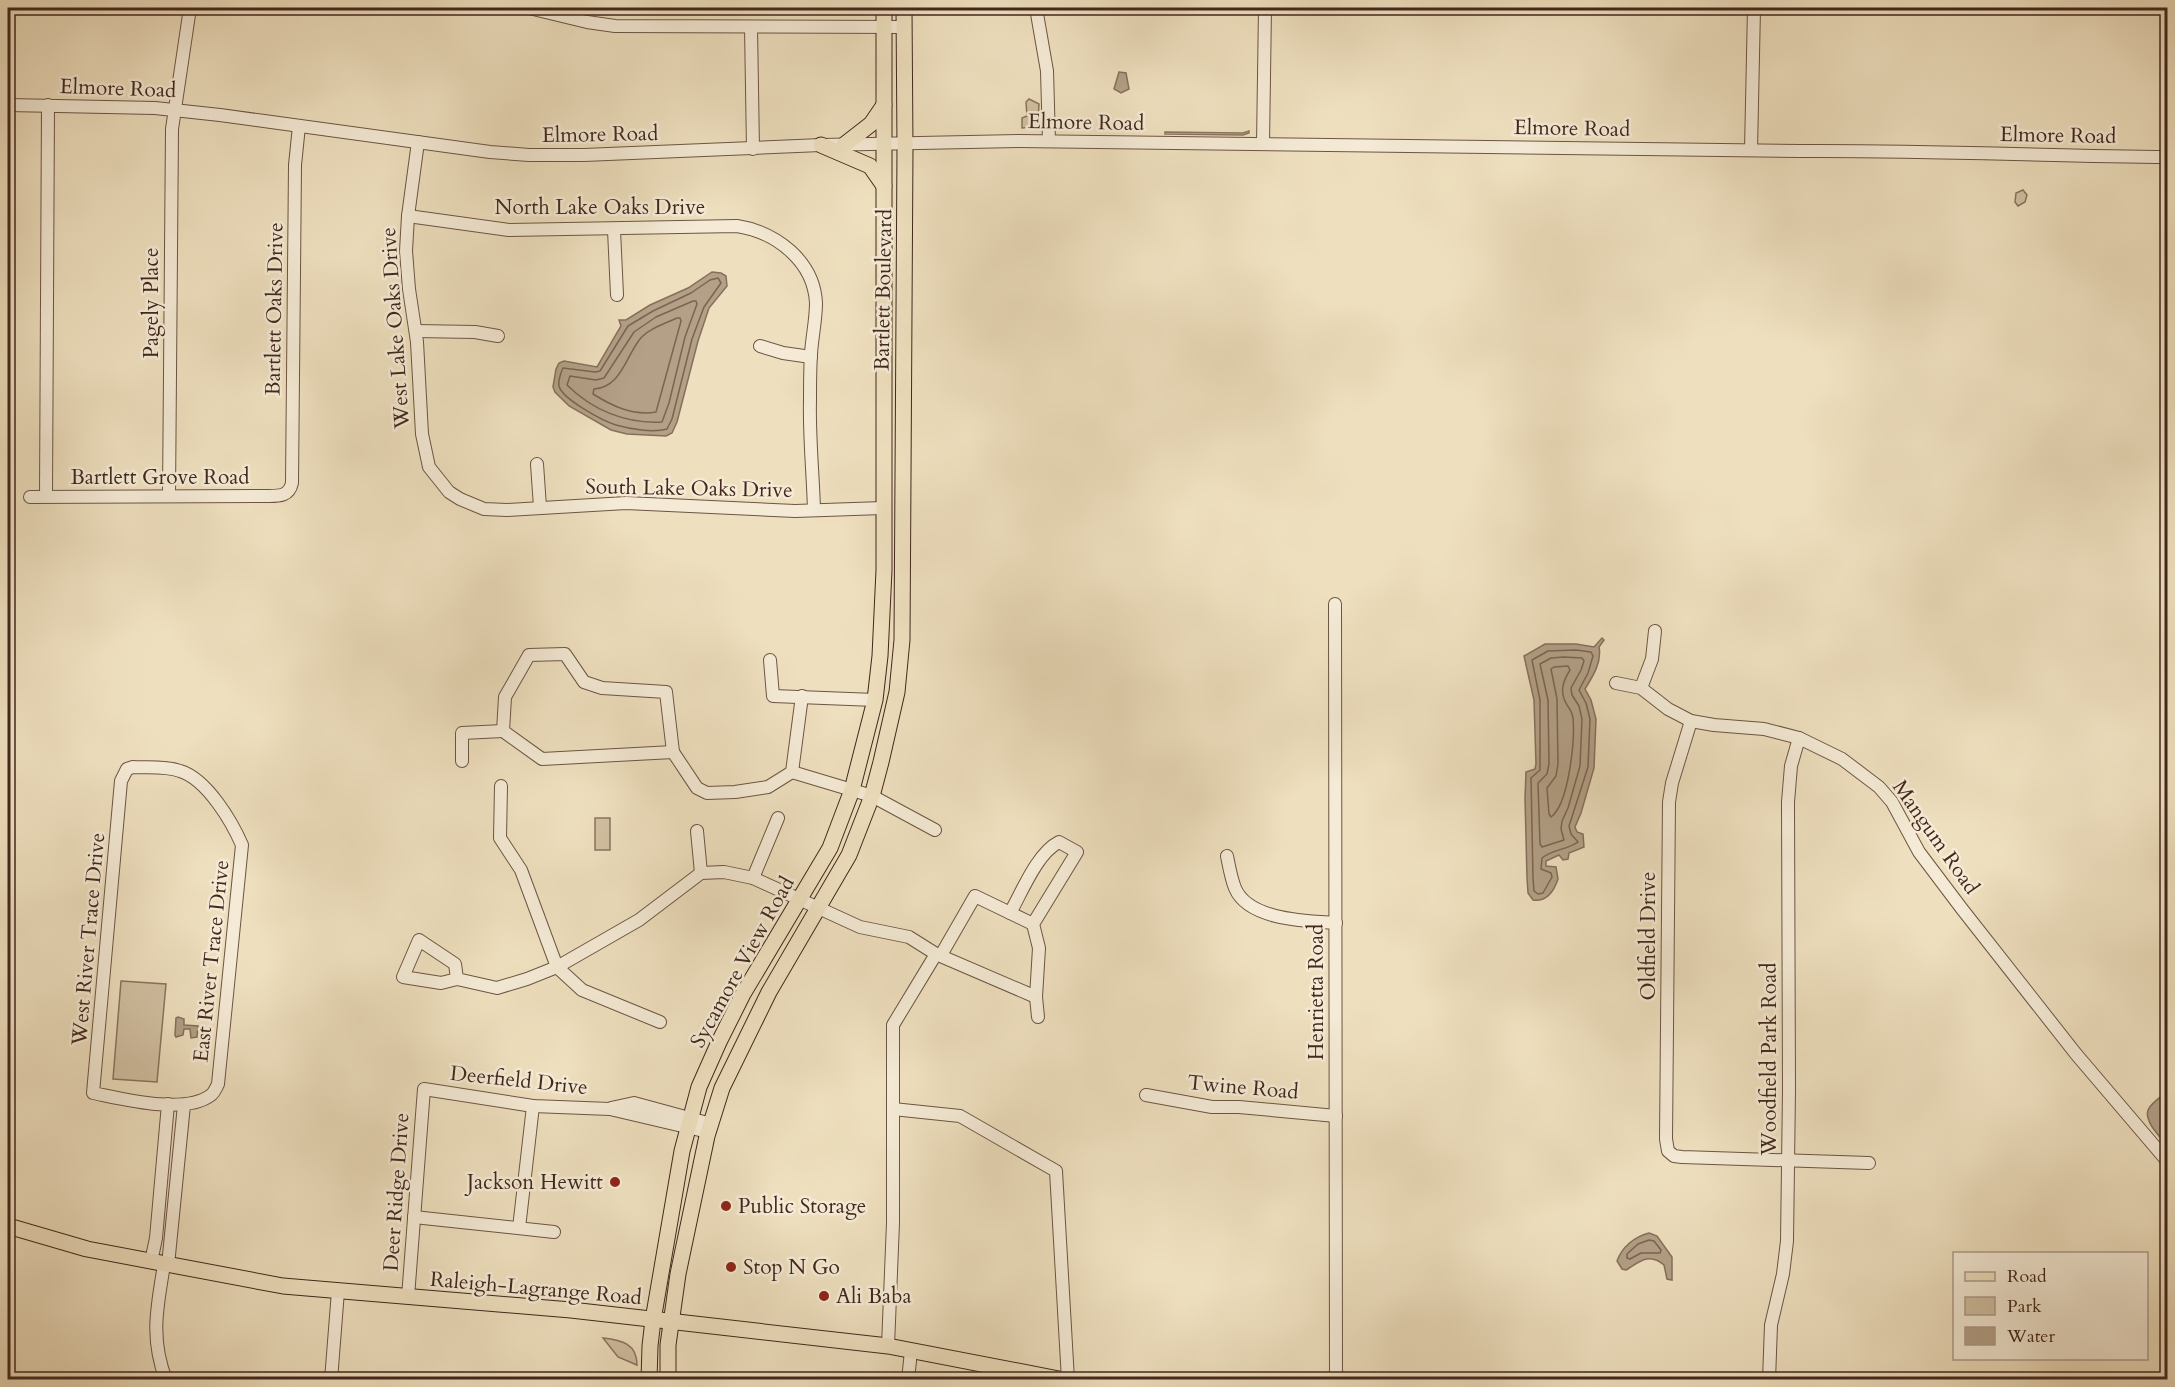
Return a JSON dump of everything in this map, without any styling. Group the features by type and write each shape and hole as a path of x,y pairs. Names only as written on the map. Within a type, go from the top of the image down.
{"main road":[{"name":"Bartlett Boulevard","path":"884,8 884,570"},
{"name":"Bartlett Boulevard","path":"902,572 904,8"},
{"path":"844,145 871,124 884,105"},
{"path":"821,145 870,166 884,186"},
{"path":"884,356 903,356"},
{"name":"Sycamore View Road","path":"650,1380 653,1320 678,1174 699,1087 743,994 810,903 849,855 875,700 881,640 884,570"},
{"name":"Sycamore View Road","path":"668,1380 668,1345 684,1243 710,1128 722,1088 810,903 830,848 861,793 897,692 902,640 902,572"},
{"path":"881,640 902,640"},
{"path":"678,1174 698,1178"},
{"name":"Raleigh-Lagrange Road","path":"8,1226 87,1249 283,1286 556,1309 888,1346 1066,1380"},
{"path":"668,1240 684,1243"}],"street":[{"name":"Pagely Place","path":"169,496 172,129 190,8"},
{"path":"529,8 548,9 587,22 615,26 904,27"},
{"path":"1036,8 1047,71 1049,141"},
{"path":"1263,144 1265,8"},
{"path":"1751,150 1754,8"},
{"path":"751,27 753,149"},
{"name":"Elmore Road","path":"8,105 174,110 529,155 925,142 1049,141 1917,150 2168,157"},
{"path":"46,496 48,105"},
{"name":"Bartlett Oaks Drive","path":"288,492 292,483 295,165 299,126"},
{"name":"West Lake Oaks Drive","path":"418,142 408,216 407,266 416,331 424,452 429,467 438,480 449,492 460,499"},
{"name":"North Lake Oaks Drive","path":"408,216 509,230 614,230 737,226 760,232 788,248 802,263 813,289 816,303 811,357"},
{"path":"614,230 617,295"},
{"path":"416,331 475,332 498,336"},
{"path":"760,346 783,353 811,357 810,435 814,510"},
{"path":"537,464 540,507"},
{"name":"Bartlett Grove Road","path":"30,497 266,496 283,495 288,492"},
{"name":"South Lake Oaks Drive","path":"460,499 484,509 507,510 648,503 795,511 883,508"},
{"name":"Henrietta Road","path":"1335,604 1336,1380"},
{"path":"1641,688 1652,659 1655,631"},
{"path":"503,731 505,697 530,656 565,654 584,682 602,688 666,692 673,752 697,788 707,793 768,787 792,772 861,793 935,830"},
{"path":"770,660 773,696 875,700"},
{"name":"Mangum Road","path":"1616,683 1641,688 1668,709 1691,721 1764,729 1799,738 1842,759 1878,787 1892,802 1919,852 1962,909 2076,1054 2168,1162"},
{"path":"792,772 802,696"},
{"name":"Oldfield Drive","path":"1691,721 1672,783 1669,802 1666,1139 1668,1151 1682,1157 1788,1160"},
{"path":"462,761 462,733 503,731 542,759 673,752"},
{"name":"Woodfield Park Road","path":"1769,1380 1771,1325 1787,1248 1788,802 1791,766 1799,738"},
{"name":"West River Trace Drive","path":"168,1104 93,1094 122,775 127,769 133,767 182,771"},
{"name":"East River Trace Drive","path":"168,1104 184,1105 201,1100 213,1094 218,1083 242,845 230,818 204,788 182,771"},
{"path":"501,786 500,838 521,870 557,967 582,990 660,1022"},
{"path":"753,878 778,818"},
{"path":"697,831 701,873"},
{"path":"1010,913 1043,855 1052,845 1059,842 1077,852 1033,924 1039,948 1036,996 1038,1017"},
{"path":"1227,856 1235,888 1248,904 1261,911 1297,920 1336,923"},
{"path":"457,979 455,964 419,940 403,977 441,983 457,979 497,988 557,967 639,920 701,873 724,872 753,878 860,927 909,937 938,954 1036,996"},
{"path":"888,1346 893,1223 893,1025 975,896 1033,924"},
{"name":"Deerfield Drive","path":"424,1089 533,1106 610,1108 634,1103 710,1128"},
{"name":"Deer Ridge Drive","path":"408,1297 424,1089"},
{"name":"Twine Road","path":"1146,1095 1212,1107 1239,1107 1336,1116"},
{"path":"166,1380 160,1364 155,1333 161,1264 161,1180 168,1104"},
{"path":"161,1264 177,1182 184,1105"},
{"path":"519,1228 533,1106"},
{"path":"893,1109 960,1116 1056,1171 1066,1380"},
{"path":"1788,1160 1869,1163"},
{"path":"161,1180 177,1182"},
{"path":"414,1217 554,1232"},
{"path":"331,1380 338,1291"},
{"path":"908,1380 911,1351"}],"green space":[{"path":"1029,99 1039,104 1038,120 1033,127 1022,128 1022,118 1027,116 1026,102"},
{"path":"1249,131 1243,135 1165,134 1165,132 1243,133"},
{"path":"2023,190 2027,195 2025,202 2018,206 2015,202 2016,193"},
{"path":"595,818 610,818 610,850 595,850"},
{"path":"121,981 166,984 157,1082 113,1079"},
{"path":"603,1338 627,1344 634,1352 637,1365 618,1357"}],"water":[{"path":"1119,72 1126,73 1129,89 1121,93 1114,89"},
{"path":"712,272 726,276 727,286 709,308 672,433 666,436 627,434 611,430 569,406 555,392 553,387 559,363 564,361 597,367 621,326 619,320 626,320 650,305 688,288"},
{"path":"1602,638 1604,640 1599,647 1598,663 1585,689 1591,700 1596,719 1594,768 1575,827 1577,832 1583,834 1584,847 1569,853 1568,859 1563,860 1559,855 1546,861 1546,866 1556,867 1558,879 1549,895 1533,900 1528,893 1525,798 1526,772 1535,769 1536,764 1534,700 1524,656 1545,644 1576,644 1594,647"},
{"path":"176,1018 184,1019 184,1025 198,1026 197,1037 191,1038 190,1029 184,1029 183,1035 176,1037"},
{"path":"2167,1092 2167,1144 2153,1129 2147,1114 2152,1105"},
{"path":"1649,1233 1657,1236 1672,1257 1672,1280 1667,1279 1664,1265 1654,1259 1640,1261 1626,1270 1622,1269 1617,1261 1629,1243"}],"place":[{"name":"Jackson Hewitt","path":"615,1182"},
{"name":"Public Storage","path":"726,1206"},
{"name":"Stop N Go","path":"731,1267"},
{"name":"Ali Baba","path":"824,1296"}]}
